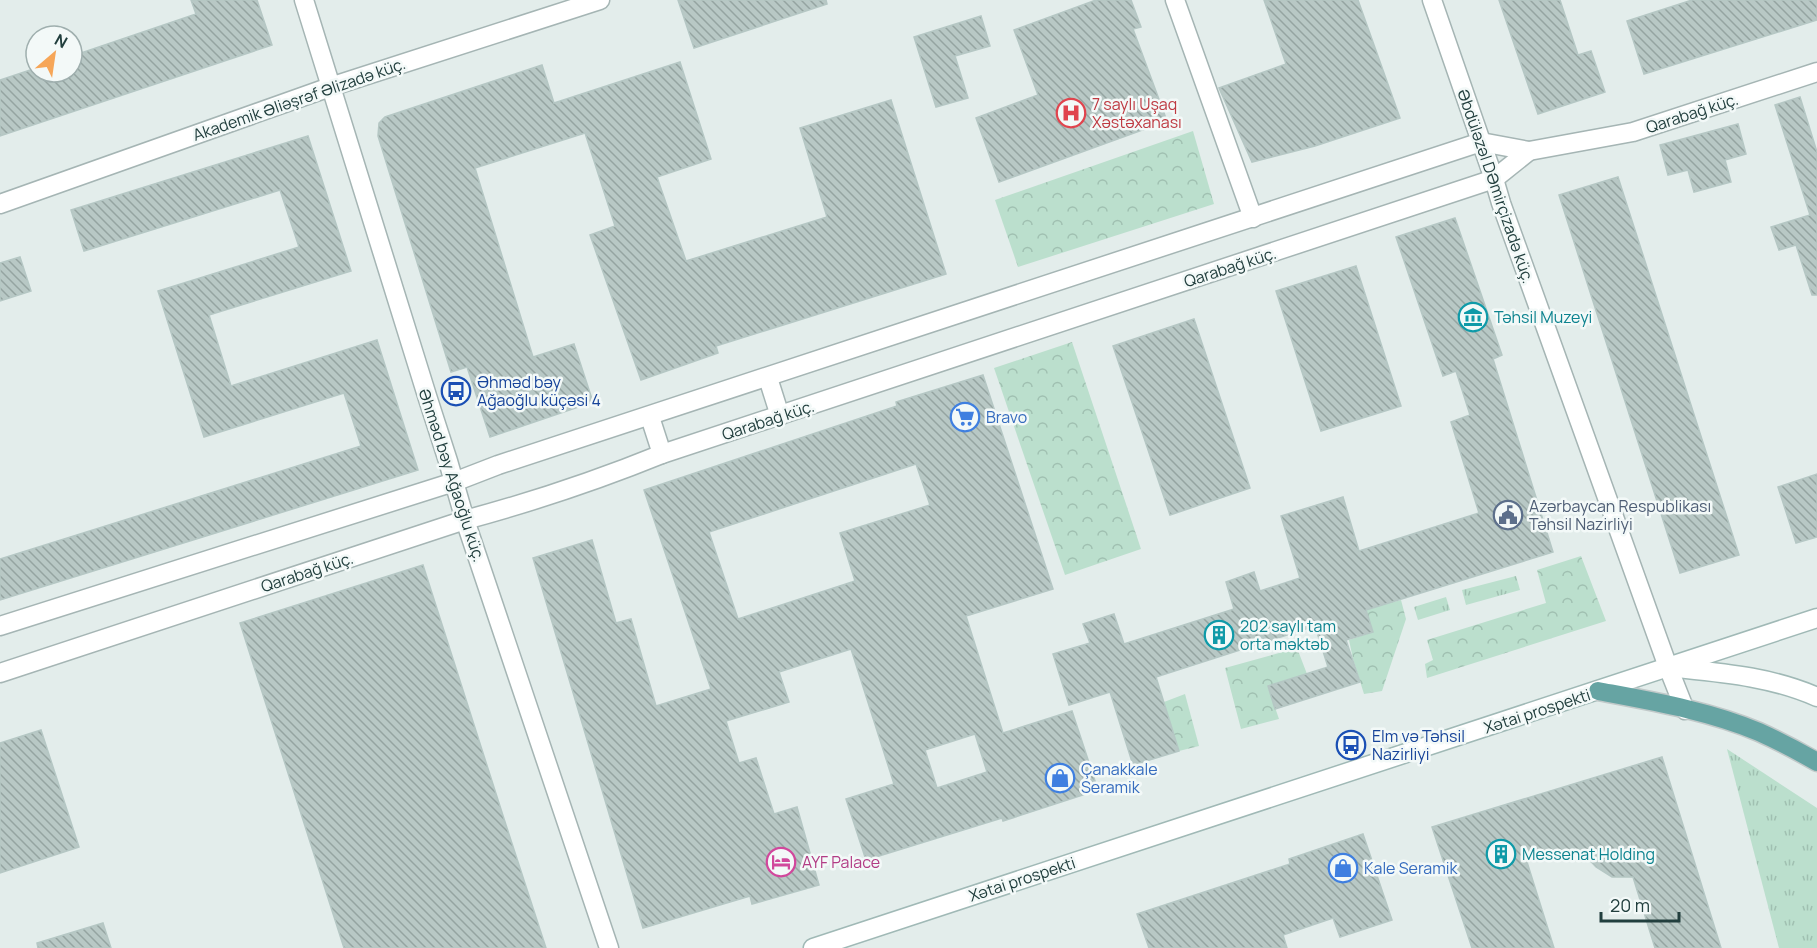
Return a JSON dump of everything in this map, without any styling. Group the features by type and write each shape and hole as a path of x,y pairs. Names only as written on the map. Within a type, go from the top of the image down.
{"main road":[{"path":"1598,691 1719,718 1758,732 1817,762"}],"street":[{"name":"Əhməd bəy Ağaoğlu küç.","path":"304,0 465,520 609,948"},
{"name":"Akademik Əliəşrəf Əlizadə küç.","path":"0,204 330,87 600,0"},
{"path":"1175,0 1253,218"},
{"name":"Əbdüləzəl DƏmirçizadə küç.","path":"1432,0 1501,203 1685,710"},
{"name":"Qarabağ küç.","path":"0,626 454,482 498,465 650,417 1481,142 1529,151 1633,132 1817,72"},
{"name":"Qarabağ küç.","path":"0,673 465,520 511,508 616,473 662,454 1494,179 1529,151"},
{"path":"768,378 780,416"},
{"path":"650,417 662,454"},
{"name":"Xətai prospekti","path":"813,948 1817,618"},
{"path":"1668,668 1737,675 1779,683 1817,698"}],"green space":[{"path":"1193,131 1214,204 1018,267 995,200"},
{"path":"1072,342 1141,549 1065,575 994,368"},
{"path":"1581,556 1606,621 1427,678 1425,664 1433,660 1427,640 1546,603 1537,570"},
{"path":"1516,576 1520,590 1466,605 1462,590"},
{"path":"1386,590 1390,603 1401,600 1406,619 1382,691 1364,694 1349,640 1373,632 1362,598"},
{"path":"1446,597 1450,610 1418,620 1414,607"},
{"path":"1297,648 1307,674 1268,687 1279,719 1241,729 1225,668"},
{"path":"1185,694 1199,746 1179,751 1164,702"},
{"path":"1727,749 1817,808 1817,948 1779,948"}],"building":[{"path":"191,0 257,0 272,45 0,136 0,80 24,72 24,84 84,84 84,52 196,14"},
{"path":"678,0 826,0 827,4 694,48"},
{"path":"1096,0 1131,0 1141,27 1133,29 1167,121 999,182 976,118 1038,95 1014,30"},
{"path":"1264,0 1358,0 1400,118 1315,146 1252,162 1219,88 1286,64"},
{"path":"1499,0 1560,0 1578,55 1591,51 1605,92 1538,114"},
{"path":"1692,0 1817,0 1817,20 1644,74 1627,21"},
{"path":"981,16 990,46 955,56 968,98 936,107 914,37"},
{"path":"680,62 711,159 657,177 686,261 827,217 800,128 891,100 946,274 716,346 718,353 641,380 590,235 615,226 585,133 475,168 533,357 574,344 593,402 490,437 467,367 451,372 378,136 379,123 385,117 542,65 554,103"},
{"path":"1800,97 1817,152 1817,295 1812,295 1796,245 1779,250 1771,227 1810,215 1775,105"},
{"path":"1738,124 1746,154 1725,160 1731,182 1694,192 1688,170 1668,175 1660,145"},
{"path":"308,136 351,271 209,315 231,386 377,340 418,470 0,600 0,559 361,446 344,393 204,437 158,291 299,247 280,190 84,251 71,210"},
{"path":"1618,177 1739,555 1680,573 1559,195"},
{"path":"1455,218 1502,355 1493,359 1553,552 1366,610 1373,632 1346,640 1360,682 1275,709 1268,686 1328,667 1315,626 1156,677 1179,751 1133,765 1110,692 1069,705 1053,654 1090,643 1083,624 1114,614 1124,644 1234,609 1226,582 1254,572 1260,591 1300,578 1281,516 1343,497 1359,551 1479,513 1451,422 1470,415 1456,371 1443,376 1396,237"},
{"path":"20,257 31,291 0,301 0,263"},
{"path":"1356,266 1401,406 1321,431 1276,291"},
{"path":"1194,319 1250,488 1170,515 1113,346"},
{"path":"983,375 1053,589 966,616 1003,733 1072,711 1098,790 1003,821 1002,818 866,860 846,799 894,784 851,649 779,672 789,702 726,721 739,763 756,758 774,814 797,807 819,885 752,904 750,896 643,928 533,558 592,540 616,623 631,619 656,706 711,689 644,490 897,406 896,402","holes":["916,464 930,505 840,533 855,581 738,619 709,532","975,734 987,772 937,788 925,750"]},
{"path":"1817,474 1817,537 1796,543 1778,487"},
{"path":"423,565 546,948 344,948 240,623"},
{"path":"41,730 79,847 0,873 0,743"},
{"name":"Messenat Holding","path":"1662,757 1721,948 1655,948 1633,877 1612,877 1596,867 1579,849 1527,862 1554,948 1472,948 1432,827"},
{"path":"1363,834 1392,920 1340,937 1333,918 1283,935 1287,948 1149,948 1137,914 1290,864 1289,859"},
{"path":"103,923 111,948 38,948 37,943"}],"place":[{"name":"7 saylı Uşaq Xəstəxanası","path":"1071,113"},
{"name":"Təhsil Muzeyi","path":"1473,317"},
{"name":"Əhməd bəy Ağaoğlu küçəsi 4","path":"456,391"},
{"name":"Bravo","path":"965,417"},
{"name":"Azərbaycan Respublikası Təhsil Nazirliyi","path":"1508,515"},
{"name":"202 saylı tam orta məktəb","path":"1219,635"},
{"name":"Elm və Təhsil Nazirliyi","path":"1351,745"},
{"name":"Çanakkale Seramik","path":"1060,778"},
{"name":"Messenat Holding","path":"1501,854"},
{"name":"AYF Palace","path":"781,862"},
{"name":"Kale Seramik","path":"1343,868"}]}
